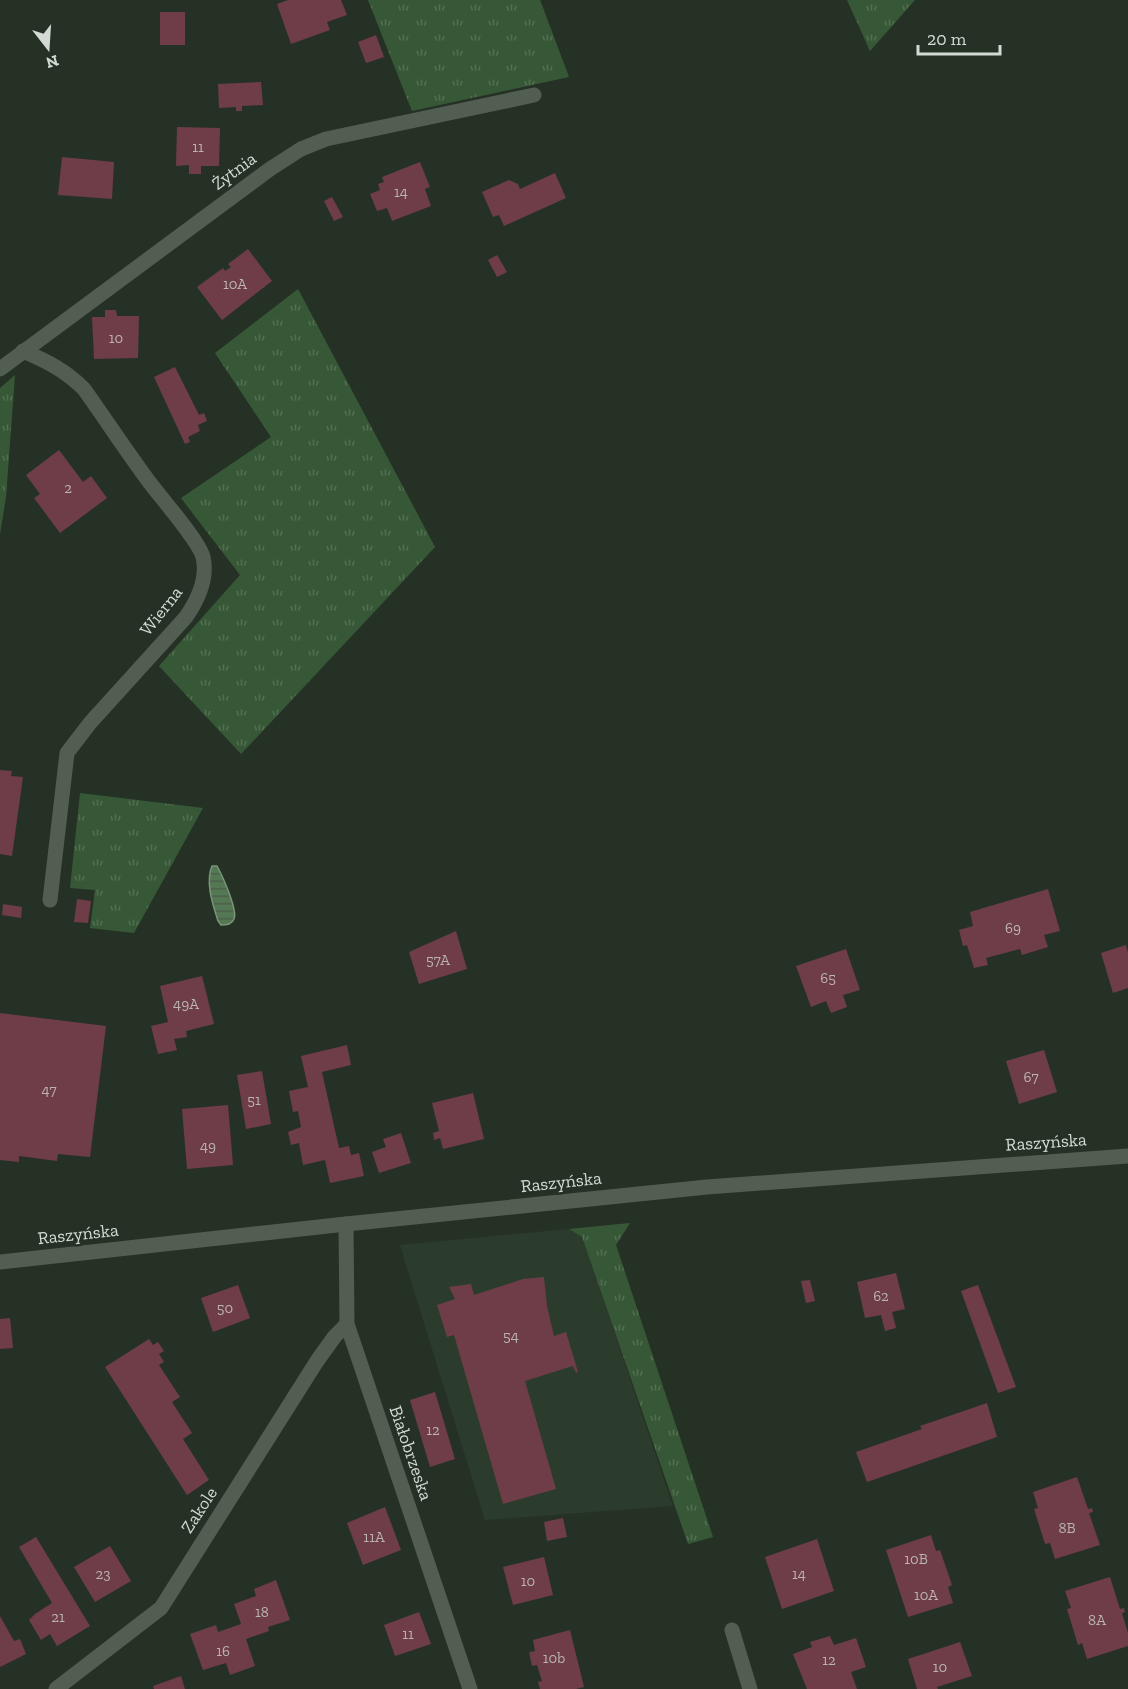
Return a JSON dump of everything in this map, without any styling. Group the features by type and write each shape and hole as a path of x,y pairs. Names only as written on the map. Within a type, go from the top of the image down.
{"street":[{"name":"Żytnia","path":"0,369 260,176 301,149 326,139 534,95"},
{"name":"Wierna","path":"23,351 53,364 84,389 148,481 192,538 203,556 204,571 197,602 186,617 90,723 68,753 50,900"},
{"name":"Raszyńska","path":"0,1262 707,1187 1128,1156"},
{"name":"Białobrzeska","path":"346,1224 347,1324 470,1689"},
{"name":"Zakole","path":"56,1689 161,1608 317,1361 347,1324"},
{"path":"732,1630 750,1689"}],"shaded area":[{"path":"212,866 217,866 232,901 235,915 228,924 221,925 218,921 210,894 209,879"},
{"path":"569,1229 582,1237 673,1506 485,1520 400,1245"}],"green space":[{"path":"368,0 540,0 569,77 412,111"},
{"path":"847,0 915,0 870,51"},
{"path":"298,289 435,547 241,754 159,666 240,575 181,498 271,437 215,353"},
{"path":"15,375 6,497 0,534 0,388"},
{"path":"80,793 203,808 134,933 90,928 95,890 70,888"},
{"path":"630,1223 616,1245 713,1537 688,1544 582,1237 569,1229"}],"building":[{"path":"288,0 341,0 347,15 327,22 330,30 291,44 277,4"},
{"path":"160,12 185,12 185,45 160,45"},
{"path":"376,35 384,57 366,63 358,42"},
{"path":"261,82 263,105 242,106 242,111 236,111 236,107 219,108 218,84"},
{"path":"177,127 220,128 219,166 201,166 201,174 189,174 189,165 176,166"},
{"path":"62,157 114,162 112,199 58,195"},
{"path":"420,162 430,187 425,189 431,206 392,221 387,208 377,211 370,194 380,190 378,184 384,182 382,177"},
{"path":"555,173 566,198 504,226 499,215 493,217 482,192 509,180 518,184 520,189"},
{"path":"332,197 343,217 334,221 324,201"},
{"path":"248,249 272,281 222,320 197,287 223,268 225,271 231,267 228,264"},
{"path":"497,255 507,272 497,277 488,260"},
{"path":"105,310 116,310 117,316 139,316 138,358 94,359 92,317 105,317"},
{"path":"175,367 199,415 204,413 207,421 198,425 200,431 188,437 190,442 185,444 154,377"},
{"path":"59,450 83,482 91,476 107,498 60,533 34,498 40,494 26,475"},
{"path":"0,770 12,771 11,776 23,777 12,856 0,854"},
{"path":"1048,889 1060,931 1044,935 1048,947 1022,955 1020,949 986,958 988,965 974,968 967,945 963,946 959,930 973,926 970,912"},
{"path":"77,899 91,901 88,923 74,922"},
{"path":"3,904 22,907 21,918 2,915"},
{"path":"456,931 467,969 419,984 409,952"},
{"path":"1126,945 1128,988 1113,993 1101,953"},
{"path":"846,949 860,990 843,995 847,1007 831,1013 826,1001 811,1007 796,966"},
{"path":"202,976 214,1024 186,1031 187,1037 174,1039 177,1050 158,1054 151,1026 168,1022 160,986"},
{"path":"0,1013 106,1026 90,1157 58,1154 57,1161 19,1156 19,1162 0,1160"},
{"path":"347,1045 351,1065 322,1072 339,1148 349,1146 351,1155 359,1153 364,1176 330,1183 325,1160 303,1165 299,1143 291,1145 288,1132 301,1127 298,1111 293,1112 289,1091 308,1087 301,1056"},
{"path":"1044,1050 1057,1092 1019,1104 1006,1061"},
{"path":"262,1071 271,1124 246,1129 237,1075"},
{"path":"473,1093 484,1139 443,1149 440,1138 434,1140 433,1133 439,1131 432,1103"},
{"path":"228,1105 233,1165 187,1169 182,1109"},
{"path":"401,1133 411,1163 379,1173 372,1152 386,1147 383,1139"},
{"path":"896,1273 905,1309 892,1312 896,1328 885,1331 881,1315 865,1318 857,1282"},
{"path":"544,1277 547,1306 554,1336 566,1332 578,1372 576,1373 573,1366 525,1381 556,1489 503,1504 454,1335 447,1337 437,1305 455,1299 449,1287 471,1284 474,1295 523,1279"},
{"path":"810,1280 815,1301 806,1303 801,1281"},
{"path":"238,1285 250,1318 213,1332 201,1298"},
{"path":"978,1285 1016,1387 998,1393 961,1291"},
{"path":"10,1318 13,1348 0,1349 0,1319"},
{"path":"149,1339 153,1345 158,1342 164,1351 159,1354 164,1362 159,1365 180,1397 172,1402 192,1433 183,1439 209,1480 187,1495 105,1367"},
{"path":"435,1392 455,1459 430,1467 410,1400"},
{"path":"987,1403 997,1437 867,1482 856,1452 922,1429 920,1426"},
{"path":"1077,1477 1088,1509 1092,1508 1093,1512 1089,1513 1100,1545 1055,1559 1050,1543 1045,1544 1034,1509 1038,1508 1033,1492"},
{"path":"385,1507 401,1550 363,1565 347,1523"},
{"path":"563,1518 567,1537 547,1541 544,1522"},
{"path":"931,1535 936,1551 940,1550 952,1585 948,1587 953,1603 908,1617 886,1550"},
{"path":"36,1537 90,1626 57,1646 50,1634 41,1640 29,1620 52,1603 19,1547"},
{"path":"817,1539 834,1591 782,1609 765,1557"},
{"path":"110,1546 131,1581 95,1602 74,1567"},
{"path":"544,1557 553,1595 513,1605 503,1567"},
{"path":"1110,1577 1120,1609 1124,1608 1125,1612 1122,1613 1128,1633 1128,1646 1087,1659 1082,1643 1078,1645 1067,1609 1071,1608 1065,1591"},
{"path":"276,1580 290,1620 268,1627 269,1631 246,1639 255,1666 230,1675 226,1663 203,1670 190,1634 216,1625 218,1632 241,1624 234,1604 256,1596 254,1589"},
{"path":"419,1612 431,1644 395,1656 384,1625"},
{"path":"0,1616 14,1641 20,1639 26,1654 0,1667"},
{"path":"570,1630 584,1687 540,1689 538,1682 542,1681 537,1665 532,1666 529,1652 535,1651 533,1640"},
{"path":"830,1636 834,1645 856,1638 866,1667 851,1672 857,1689 807,1689 793,1654 812,1647 810,1642"},
{"path":"960,1642 972,1676 937,1687 938,1689 917,1689 908,1659"},
{"path":"181,1676 185,1689 154,1689 153,1686"}]}
